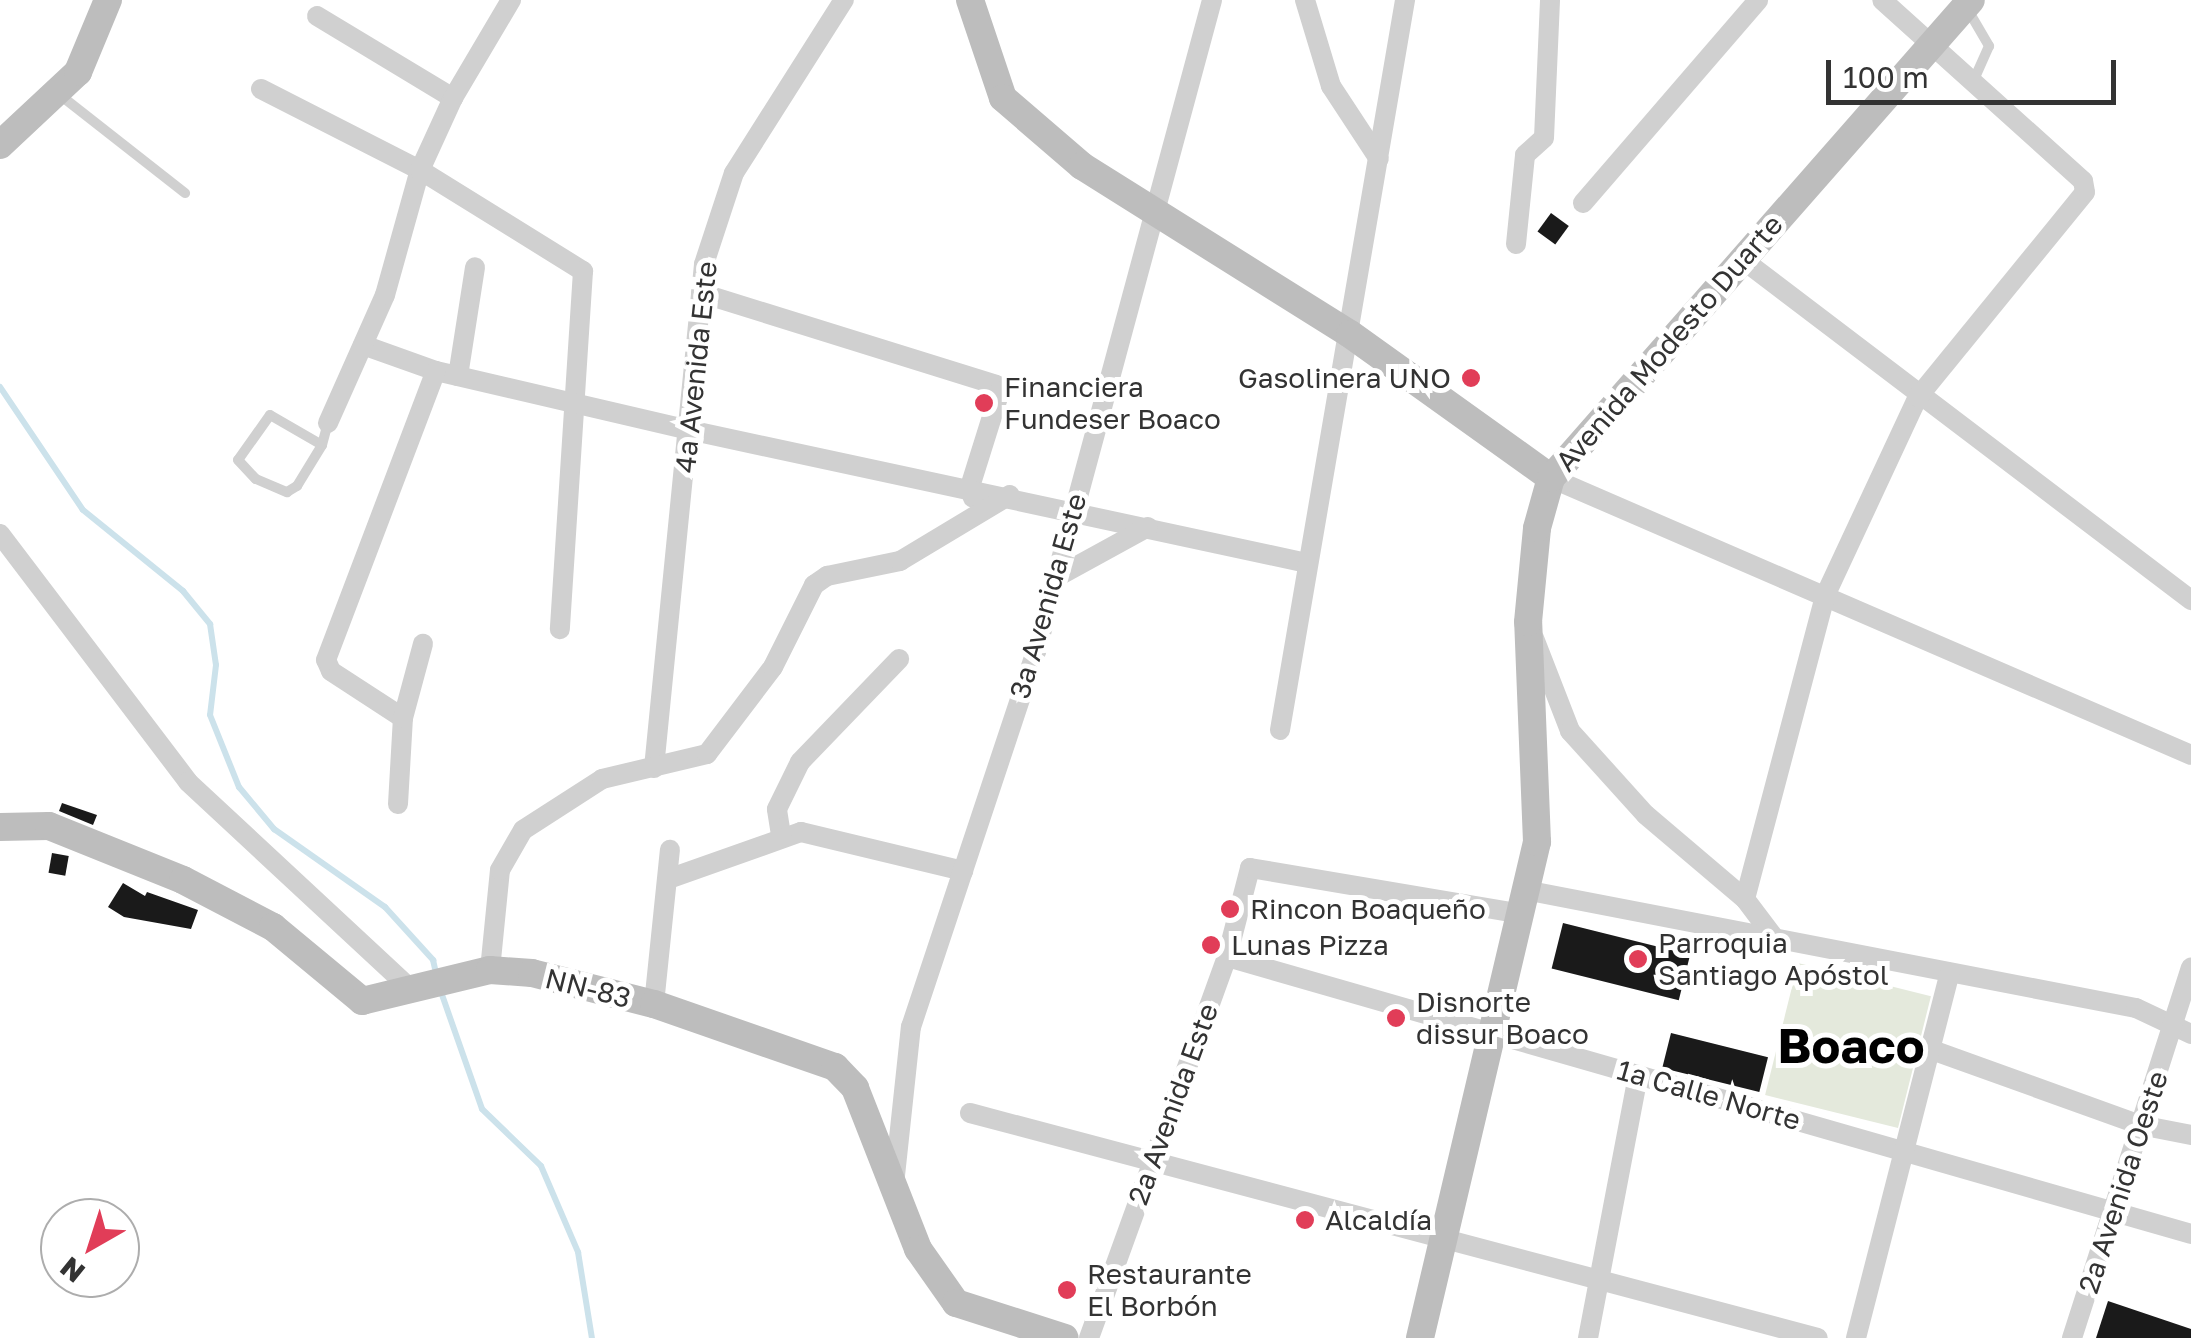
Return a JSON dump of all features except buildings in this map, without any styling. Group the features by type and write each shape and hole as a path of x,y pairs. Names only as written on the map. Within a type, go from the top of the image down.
{"main road":[{"path":"0,145 57,93 91,50 108,0"},
{"path":"970,0 1003,98 1082,166 1350,334 1551,478"},
{"name":"Avenida Modesto Duarte","path":"1420,1338 1526,903 1537,771 1528,622 1537,528 1551,478 1968,3"},
{"name":"NN-83","path":"0,827 48,826 183,880 273,927 362,1001 490,970 654,1004 846,1074 918,1250 956,1303 1064,1338"}],"street":[{"path":"328,423 385,295 420,170 452,98 511,0"},
{"name":"4a Avenida Este","path":"654,768 704,264 734,173 844,0"},
{"name":"3a Avenida Este","path":"893,1192 911,1027 1055,578 1159,211 1212,0"},
{"path":"1305,0 1331,86 1379,159"},
{"path":"1280,730 1404,0"},
{"path":"1516,244 1525,155 1544,138 1550,0"},
{"path":"1584,203 1758,0"},
{"path":"1745,899 1825,596 1918,397 2086,192 2083,181 1936,43 1882,0"},
{"path":"317,16 452,98"},
{"path":"261,90 420,170 583,270 560,629"},
{"path":"1742,259 1918,397 2191,600"},
{"path":"458,376 476,268"},
{"path":"702,293 996,385 1000,392 970,486 978,514"},
{"path":"363,345 436,371 689,430 970,486 1307,563"},
{"path":"403,718 331,671 326,660 436,371"},
{"path":"1551,478 2191,755"},
{"path":"490,970 500,870 523,830 602,779 707,754 733,727 773,667 814,586 827,576 900,562 1010,495"},
{"path":"1055,578 1148,527"},
{"path":"0,534 188,782 415,986"},
{"path":"1528,622 1570,731 1646,815 1745,899 1776,940"},
{"path":"398,804 403,718 423,644"},
{"path":"781,835 777,809 800,762 898,659"},
{"path":"672,878 750,854 781,835 801,832 963,871"},
{"path":"654,1004 672,878 670,850"},
{"name":"2a Avenida Este","path":"1089,1338 1227,957 1250,868 1526,903"},
{"path":"1526,903 1776,940 2136,1008 2183,1030"},
{"name":"1a Calle Norte","path":"1227,957 2191,1234"},
{"name":"2a Avenida Oeste","path":"2072,1338 2140,1125 2183,1030 2191,968"},
{"path":"1856,1338 1907,1152 1950,973"},
{"path":"1932,1050 2140,1125 2191,1135"},
{"path":"1588,1338 1638,1075"},
{"path":"970,1113 1818,1338"}],"lane":[{"path":"1968,3 1990,46 1974,79"},
{"path":"57,93 185,193"},
{"path":"322,445 270,414 238,460 256,479 287,492 322,445 328,423"}],"shaded area":[{"path":"1798,963 1931,996 1898,1128 1765,1095"}],"waterway":[{"path":"0,387 83,510 183,591 210,624 216,665 210,715 239,787 274,829 385,907 433,960 437,977"},
{"path":"440,989 482,1109 541,1166 578,1252 592,1338"}],"place":[{"name":"Gasolinera UNO","path":"1471,378"},
{"name":"Financiera Fundeser Boaco","path":"984,403"},
{"name":"Rincon Boaqueño","path":"1230,909"},
{"name":"Lunas Pizza","path":"1211,945"},
{"name":"Parroquia Santiago Apóstol","path":"1638,959"},
{"name":"Disnorte dissur Boaco","path":"1396,1018"},
{"name":"Alcaldía","path":"1305,1220"},
{"name":"Restaurante El Borbón","path":"1067,1290"}],"district":[{"name":"Boaco","path":"1851,1046"}]}
